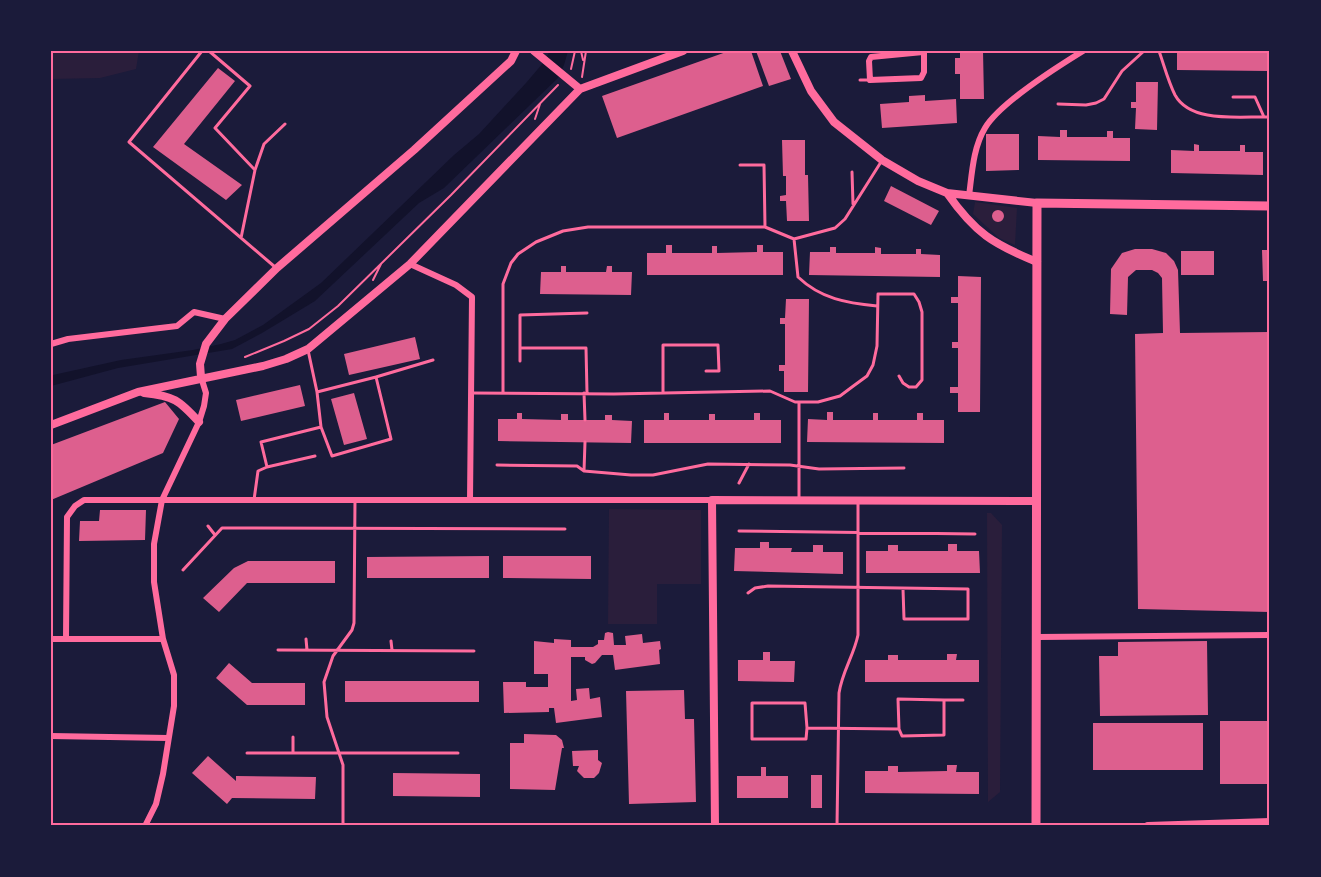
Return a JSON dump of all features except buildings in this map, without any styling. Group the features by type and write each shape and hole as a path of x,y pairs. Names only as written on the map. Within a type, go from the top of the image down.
{"main road":[{"path":"1036,826 1037,203 1270,206"}],"street":[{"path":"145,826 156,804 174,706 174,675 163,639 154,582 154,544 162,500 199,422 206,393 200,364 206,344 225,319 277,268 414,150 511,61 516,51"},
{"path":"51,425 138,392 201,377 263,366 308,349 410,264 580,88 683,51"},
{"path":"792,51 811,91 834,122 882,160 918,181 947,193 1037,203"},
{"path":"969,196 975,151 985,128 1018,96 1083,51"},
{"path":"924,52 924,72 921,78 870,80 871,57 924,52"},
{"path":"537,53 580,88"},
{"path":"947,193 961,213 982,234 1003,248 1037,262"},
{"path":"410,264 456,285 471,297 470,500"},
{"path":"51,344 68,339 177,326 194,312 225,319"},
{"path":"138,392 169,396 182,404 199,422"},
{"path":"66,638 67,517 75,506 84,500 1037,501"},
{"path":"712,500 715,826"},
{"path":"1038,637 1270,635"},
{"path":"51,639 163,639"},
{"path":"51,736 168,738"},
{"path":"1148,826 1270,822"}],"lane":[{"path":"202,51 129,142 277,268"},
{"path":"209,51 250,86 215,128 255,170"},
{"path":"1058,104 1086,105 1104,99 1122,71 1144,51"},
{"path":"1159,51 1175,95 1190,110 1211,116 1270,117"},
{"path":"860,80 870,80"},
{"path":"1233,97 1255,97 1264,117"},
{"path":"241,238 255,170 264,144 285,124"},
{"path":"503,392 503,284 511,263 526,248 576,227 765,227 794,239 835,228 845,219 882,160"},
{"path":"740,165 764,165 765,227"},
{"path":"852,172 853,206"},
{"path":"794,239 798,278 808,287 834,299 878,306"},
{"path":"471,393 770,391 795,402 818,402 840,396 867,376 873,365 877,346 878,294 914,294 922,312 922,380 916,387 909,387 899,376"},
{"path":"520,361 520,315 587,313"},
{"path":"663,393 663,345 718,345 719,371 706,371"},
{"path":"520,348 586,348 585,420"},
{"path":"308,349 317,392 321,427 332,456 391,439 376,377"},
{"path":"317,392 433,360"},
{"path":"799,402 799,500"},
{"path":"267,467 261,442 321,427"},
{"path":"584,471 585,442"},
{"path":"254,500 258,471 315,456"},
{"path":"497,465 577,466 584,471 653,475 708,464 799,466 819,469 904,468"},
{"path":"739,483 749,464"},
{"path":"343,826 343,765 327,717 324,682 337,650 348,636 354,623 355,500"},
{"path":"837,826 840,680 858,636 858,500"},
{"path":"208,526 215,536"},
{"path":"183,570 222,528 566,529"},
{"path":"739,531 975,534"},
{"path":"748,593 755,588 768,586 858,588 903,588 968,589 968,618 904,618 903,588"},
{"path":"306,639 307,650"},
{"path":"391,641 392,650"},
{"path":"278,650 474,651"},
{"path":"944,700 944,735 902,736 899,729 898,699 963,700"},
{"path":"752,703 806,704 807,728 806,739 752,739 752,703"},
{"path":"807,728 899,729"},
{"path":"293,737 293,752"},
{"path":"247,753 458,753"}],"path":[{"path":"568,79 574,51"},
{"path":"581,51 584,63"},
{"path":"580,88 586,51"},
{"path":"245,357 309,329 338,306 560,83"}],"shaded area":[{"path":"51,51 139,51 136,69 100,78 51,79"},
{"path":"550,51 568,51 558,78 444,188 419,203 315,301 232,349 118,368 51,386 53,375 121,360 221,344 235,340 263,325 321,283 454,155 479,134 526,83"},
{"path":"975,202 1017,208 1015,245 999,238 973,214"},
{"path":"609,509 701,510 701,584 657,584 657,624 608,624"},
{"path":"987,513 991,513 1002,525 1000,792 988,802"}]}
